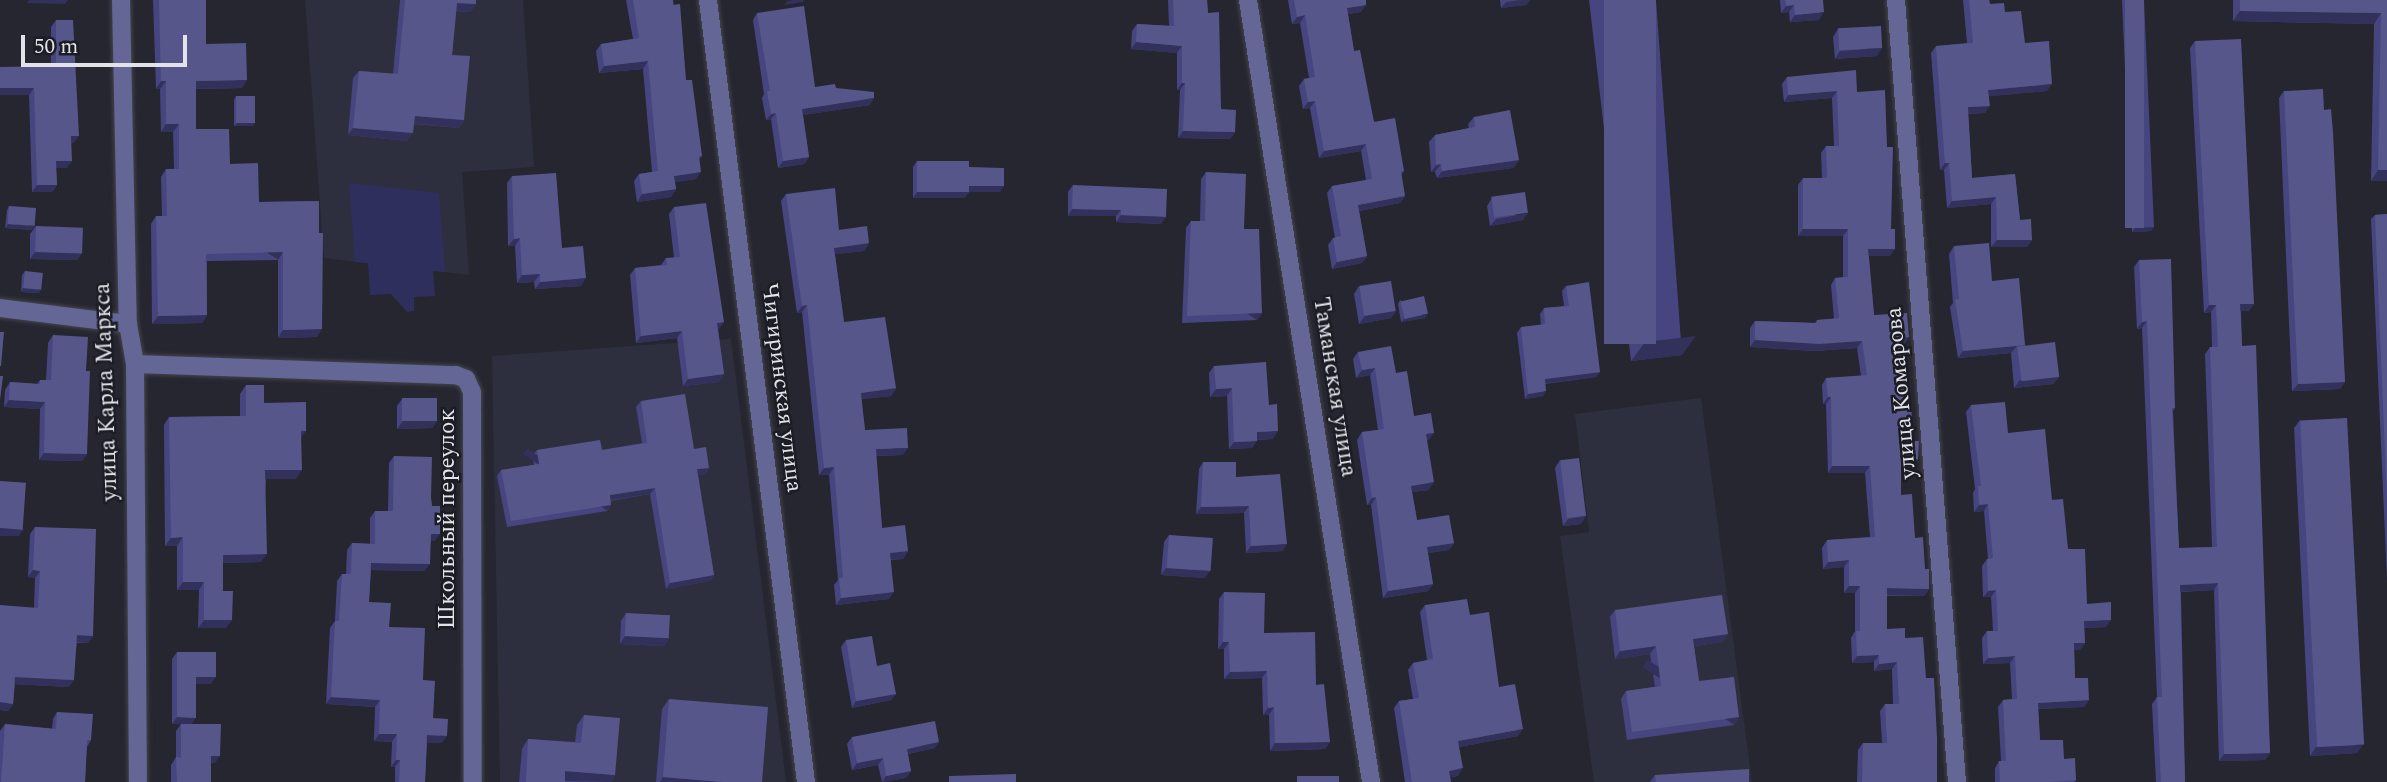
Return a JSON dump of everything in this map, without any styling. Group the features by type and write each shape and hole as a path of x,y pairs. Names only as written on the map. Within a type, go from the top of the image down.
{"street":[{"name":"улица Карла Маркса","path":"121,0 128,324 135,364 138,782"},
{"name":"Чигиринская улица","path":"708,0 806,782"},
{"name":"Таманская улица","path":"1248,0 1371,782"},
{"name":"улица Комарова","path":"1896,0 1957,782"},
{"path":"0,308 128,324"},
{"name":"Школьный переулок","path":"135,364 456,375 466,379 472,392 473,782"}],"shaded area":[{"path":"305,0 523,0 534,167 462,172 469,275 324,258"},
{"path":"349,183 439,193 445,272 433,271 435,296 414,297 414,311 407,312 391,294 370,295 368,263 355,262"},
{"path":"731,339 786,782 500,782 492,356"},
{"path":"1701,398 1752,782 1594,782 1560,536 1589,532 1575,414"}],"building":[{"path":"159,0 206,0 206,44 246,43 247,80 196,81 196,129 229,129 230,164 258,163 259,202 319,201 319,233 323,233 322,329 283,330 283,252 206,254 207,315 158,316 156,216 167,216 166,169 179,169 179,124 166,124 166,81 161,81"},
{"path":"405,0 476,0 476,4 457,3 452,55 470,56 464,120 415,116 413,133 353,128 359,71 398,74"},
{"path":"633,0 673,0 673,5 680,4 686,80 692,80 702,156 699,156 701,172 674,176 676,189 642,194 639,174 658,171 648,61 604,66 601,44 639,38"},
{"path":"1173,0 1207,0 1208,13 1219,12 1221,109 1236,110 1235,132 1183,131 1185,83 1182,83 1182,46 1136,42 1137,24 1174,26"},
{"path":"1294,0 1366,0 1366,5 1347,8 1354,51 1360,50 1374,122 1395,118 1404,171 1401,171 1405,196 1358,205 1367,256 1337,262 1333,238 1341,236 1332,186 1372,179 1366,144 1324,151 1315,101 1308,102 1304,79 1315,77 1305,15 1297,17"},
{"path":"1604,0 1656,0 1656,344 1604,344"},
{"path":"1785,0 1823,0 1824,12 1795,15 1794,5 1786,6"},
{"path":"1969,0 1989,0 1990,4 2004,3 2005,12 2021,11 2025,43 2049,41 2052,84 1988,90 1990,106 1968,107 1972,178 2015,174 2020,220 2031,219 2032,240 1997,240 1996,197 1952,201 1949,163 1945,163 1936,46 1973,43"},
{"path":"2125,0 2144,0 2144,228 2125,228"},
{"path":"2240,0 2387,0 2387,170 2378,170 2381,13 2240,11"},
{"path":"804,6 815,87 835,84 836,88 874,92 874,98 802,109 809,157 783,161 776,113 771,114 767,91 770,91 757,13"},
{"path":"56,20 73,20 79,136 71,136 72,161 56,161 57,185 37,185 34,88 0,88 0,67 56,66"},
{"path":"1881,26 1882,48 1839,50 1838,28"},
{"path":"2241,39 2254,304 2240,304 2242,346 2256,345 2270,753 2224,754 2218,583 2180,585 2185,782 2161,782 2157,697 2162,697 2147,321 2142,322 2139,260 2171,259 2175,408 2172,408 2179,548 2217,547 2210,347 2218,347 2216,305 2209,305 2195,41"},
{"path":"1856,70 1857,92 1885,90 1887,147 1893,147 1891,229 1895,229 1895,249 1868,249 1874,315 1907,313 1909,337 1900,338 1908,403 1911,402 1913,441 1919,441 1918,459 1901,459 1901,495 1912,494 1915,538 1923,537 1925,569 1929,569 1929,589 1887,588 1887,629 1905,628 1905,638 1923,637 1926,678 1934,678 1937,782 1862,782 1863,743 1887,743 1885,704 1899,704 1897,662 1879,664 1879,655 1857,656 1860,586 1849,586 1849,560 1828,562 1827,540 1875,537 1870,466 1832,466 1831,397 1828,397 1826,378 1867,375 1862,341 1819,344 1755,340 1755,321 1817,323 1817,320 1839,318 1835,278 1848,277 1848,229 1803,229 1803,178 1827,178 1826,146 1839,146 1837,91 1788,95 1787,77"},
{"path":"2323,89 2324,110 2331,109 2333,132 2345,382 2298,384 2284,91"},
{"path":"236,96 255,96 255,123 236,123"},
{"path":"1510,110 1519,160 1442,171 1441,164 1436,165 1435,135 1475,127 1474,117"},
{"path":"917,161 969,161 969,167 1004,168 1004,186 969,186 969,192 917,192"},
{"path":"1206,172 1246,174 1244,229 1259,229 1262,313 1187,316 1191,221 1205,221"},
{"path":"556,173 562,248 583,246 586,278 540,282 540,274 522,275 520,238 514,239 512,176"},
{"path":"1073,185 1167,189 1166,217 1121,215 1121,210 1072,209"},
{"path":"835,188 839,230 867,226 869,243 834,248 844,322 885,317 896,388 861,393 865,430 907,428 908,448 876,449 882,528 905,525 908,551 890,553 894,592 841,598 839,578 843,578 834,467 824,468 807,305 802,306 786,194"},
{"path":"1525,192 1528,213 1494,218 1491,197"},
{"path":"706,203 724,322 717,323 724,374 688,379 682,331 641,336 635,268 667,265 666,258 680,257 674,207"},
{"path":"9,206 36,208 35,226 8,224"},
{"path":"2387,214 2387,500 2375,215"},
{"path":"36,226 83,228 82,254 35,252"},
{"path":"1989,243 1992,281 2019,278 2025,345 1963,351 1955,300 1959,299 1954,246"},
{"path":"25,271 43,273 41,290 23,288"},
{"path":"1391,281 1396,311 1364,316 1359,286"},
{"path":"1589,282 1600,372 1545,379 1546,391 1528,394 1521,327 1545,324 1544,308 1569,306 1566,286"},
{"path":"1424,296 1428,314 1405,319 1401,301"},
{"path":"0,332 4,332 1,366 0,366"},
{"path":"53,335 88,337 86,371 90,371 87,454 44,453 45,402 9,400 10,382 40,384 40,380 51,380"},
{"path":"2055,342 2059,377 2022,381 2017,347"},
{"path":"1391,346 1396,373 1407,371 1414,416 1431,413 1434,433 1426,434 1434,482 1411,486 1417,520 1449,515 1454,543 1427,547 1433,584 1388,591 1376,497 1372,498 1362,432 1384,429 1375,368 1362,370 1358,352"},
{"path":"1266,362 1269,405 1277,404 1278,431 1257,432 1257,441 1234,442 1232,388 1216,389 1214,366"},
{"path":"0,376 3,376 0,400"},
{"path":"246,385 264,385 264,403 306,402 306,431 301,431 302,470 265,470 267,554 223,555 223,591 233,591 232,620 204,620 204,582 183,582 183,537 171,538 169,417 246,416"},
{"path":"685,394 694,449 706,447 709,468 697,469 714,575 670,583 655,488 610,495 611,505 511,521 501,470 539,464 537,450 600,440 602,450 647,443 641,401"},
{"path":"402,398 437,398 437,421 402,421"},
{"path":"2005,402 2008,433 2045,429 2052,500 2063,499 2068,549 2085,549 2087,604 2111,602 2111,620 2084,621 2085,643 2074,643 2075,678 2088,678 2089,700 2038,703 2040,740 2063,740 2064,759 2075,758 2076,780 2000,782 1999,761 2006,761 2003,700 2017,699 2015,656 1988,658 1987,631 1998,631 1996,590 1988,591 1987,559 1993,558 1988,504 1979,505 1978,486 1981,486 1971,405"},
{"path":"2347,418 2364,745 2317,747 2300,420"},
{"path":"394,456 432,457 432,506 440,506 440,534 431,534 430,564 371,563 369,602 391,603 389,627 425,628 423,680 435,681 433,718 448,719 447,736 427,735 425,782 399,782 397,734 379,734 380,700 331,697 335,621 339,621 342,574 351,574 352,543 375,544 375,511 393,511"},
{"path":"1579,458 1586,516 1567,518 1560,460"},
{"path":"1203,462 1236,462 1236,477 1280,474 1287,544 1251,546 1249,506 1201,507"},
{"path":"0,481 26,483 23,530 0,528"},
{"path":"35,527 96,529 93,636 77,635 74,680 15,677 13,704 0,702 0,605 38,608 40,571 33,570"},
{"path":"1169,535 1213,538 1211,571 1167,568"},
{"path":"1224,592 1265,593 1264,633 1315,632 1316,685 1324,684 1330,742 1275,743 1274,707 1268,708 1267,671 1230,672 1229,642 1223,642"},
{"path":"1722,595 1728,634 1693,639 1699,681 1734,677 1739,717 1632,732 1626,691 1661,686 1656,646 1620,651 1615,610"},
{"path":"1467,599 1470,615 1489,612 1499,687 1515,684 1523,729 1458,741 1463,768 1449,771 1451,782 1412,782 1399,701 1419,698 1413,663 1433,659 1425,605"},
{"path":"626,613 670,615 669,638 625,636"},
{"path":"872,636 877,666 890,663 896,694 856,701 846,640"},
{"path":"177,652 216,652 216,677 196,677 196,718 177,717"},
{"path":"669,699 768,707 762,782 663,777"},
{"path":"57,712 93,714 91,740 87,740 85,782 1,782 5,724 56,729"},
{"path":"584,715 620,718 615,775 565,771 565,782 526,782 528,739 581,743"},
{"path":"935,721 939,742 907,749 911,771 886,776 883,758 857,763 852,737"},
{"path":"181,724 221,724 220,756 211,756 211,782 177,782 176,757 181,758"},
{"path":"1749,769 1749,782 1656,782 1655,775"},
{"path":"1016,774 1016,782 949,782 949,776"},
{"path":"1297,776 1339,776 1339,782 1297,782"}]}
